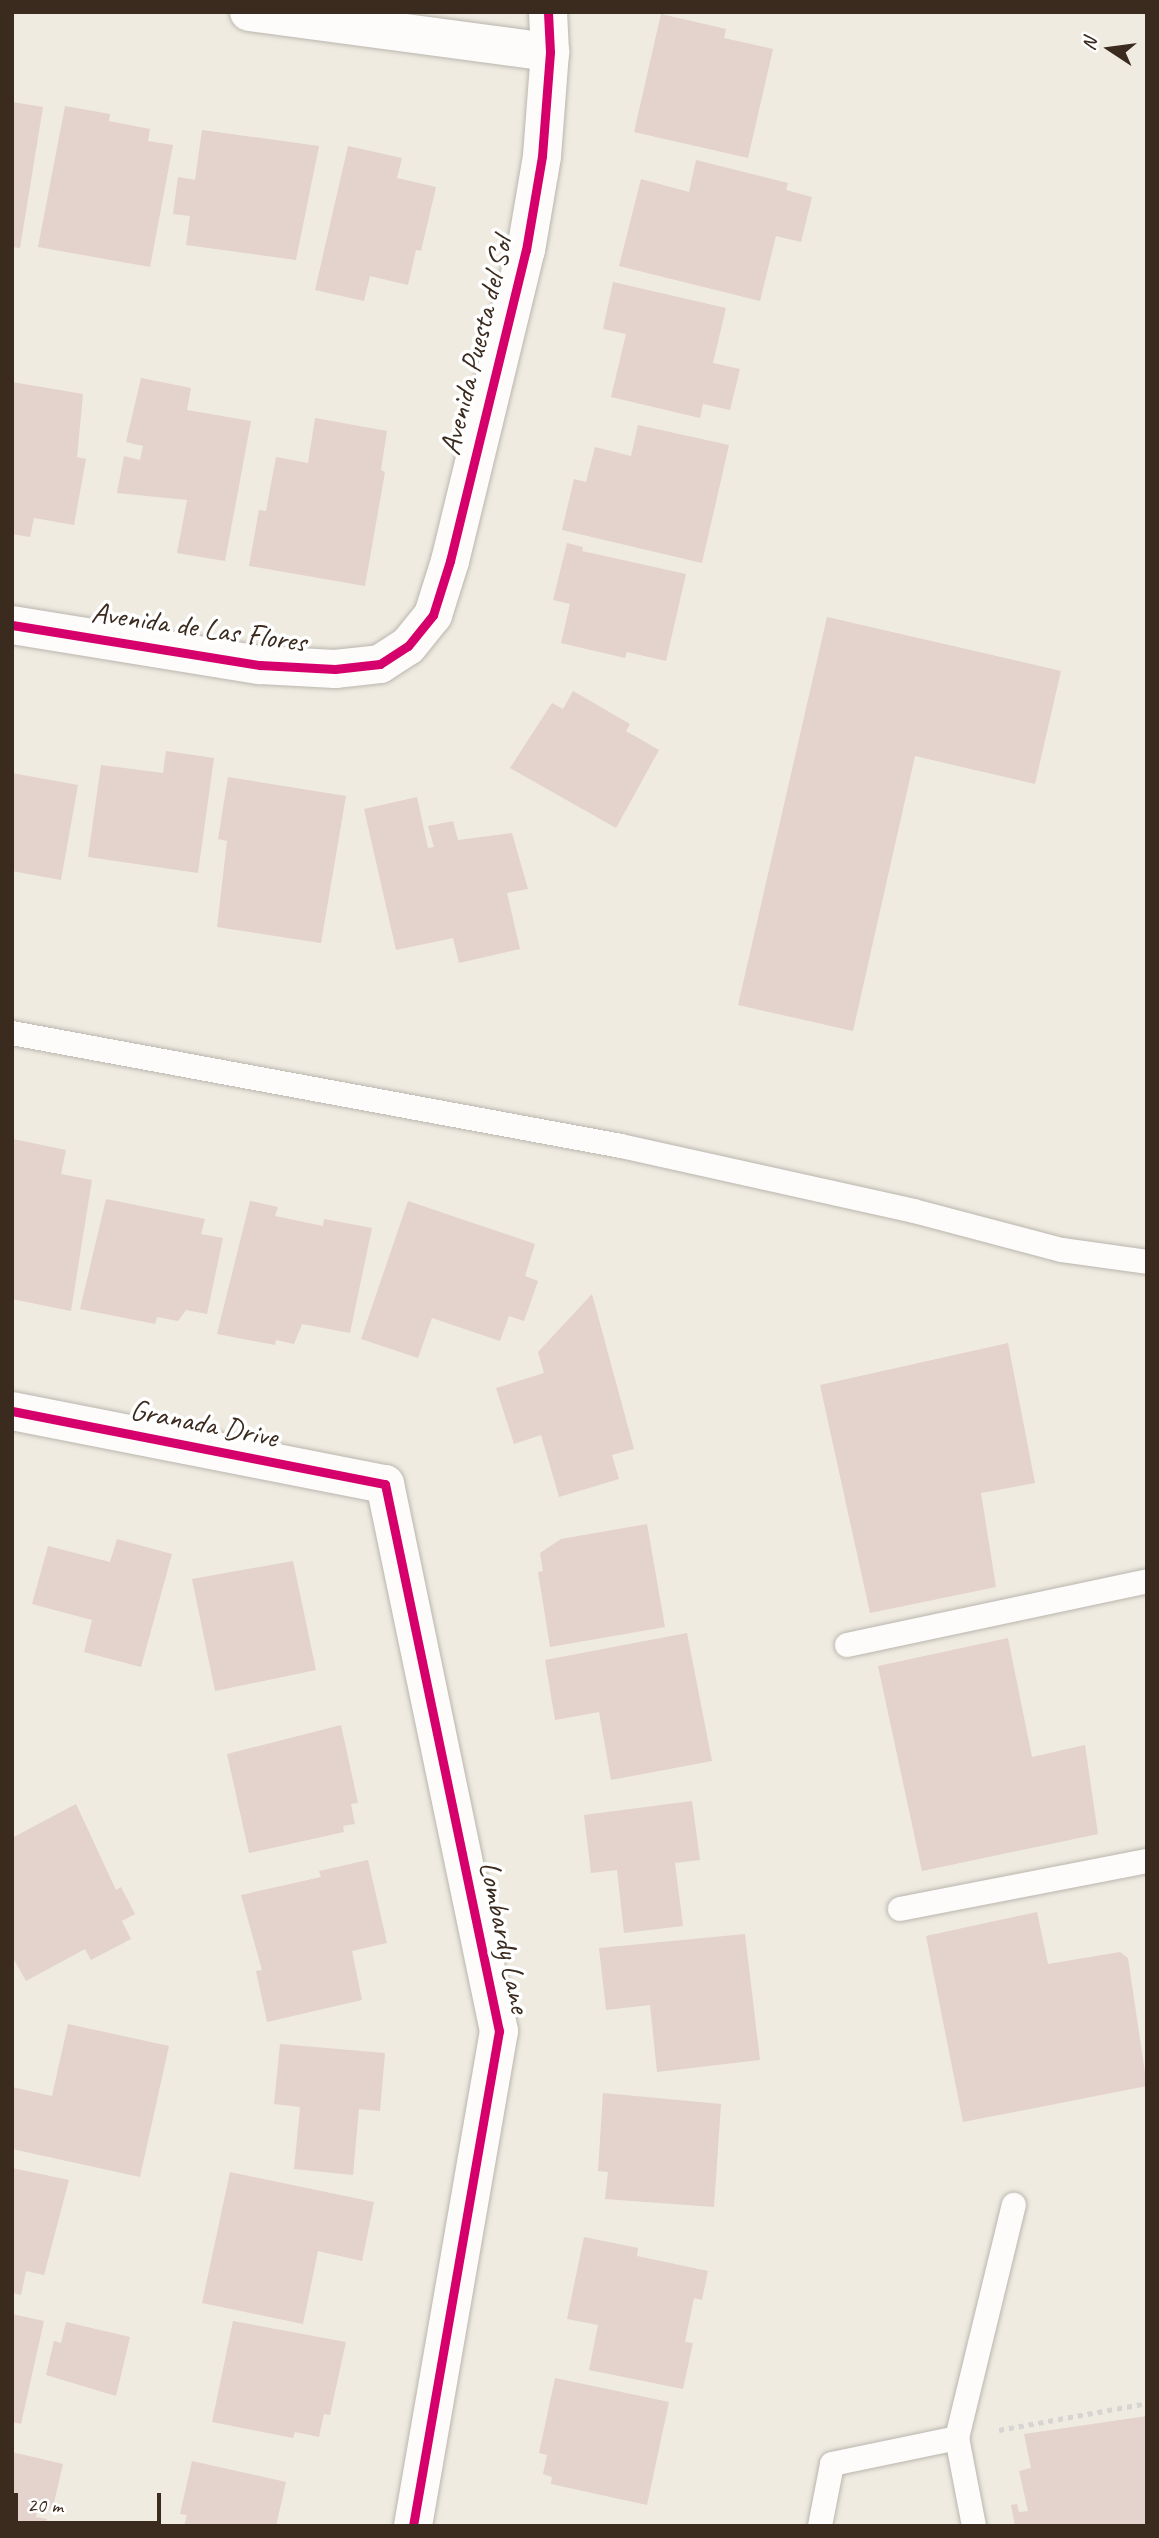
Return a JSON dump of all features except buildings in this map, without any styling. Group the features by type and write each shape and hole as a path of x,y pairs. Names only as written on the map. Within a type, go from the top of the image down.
{"street":[{"path":"249,12 550,51"},
{"name":"Avenida Puesta del Sol","path":"380,664 408,646 433,614 450,561 526,250 542,156 550,51 548,12"},
{"name":"Avenida de Las Flores","path":"12,625 260,665 335,669 380,664"},
{"name":"Granada Drive","path":"12,1410 385,1484"},
{"name":"Lombardy Lane","path":"385,1484 499,2031 413,2526"}],"lane":[{"path":"12,1033 621,1146 914,1211 1062,1250 1147,1262"},
{"path":"847,1645 1147,1581"},
{"path":"900,1909 1147,1861"},
{"path":"974,2526 957,2438 1014,2205"},
{"path":"820,2526 832,2464 957,2438"}],"path":[{"path":"957,2438 1147,2403"}],"cycle path":[{"path":"12,625 260,665 335,669 380,664 408,646 433,615 450,561 526,250 542,156 550,52 548,12"},
{"path":"12,1411 385,1484 499,2031 413,2526"}]}
